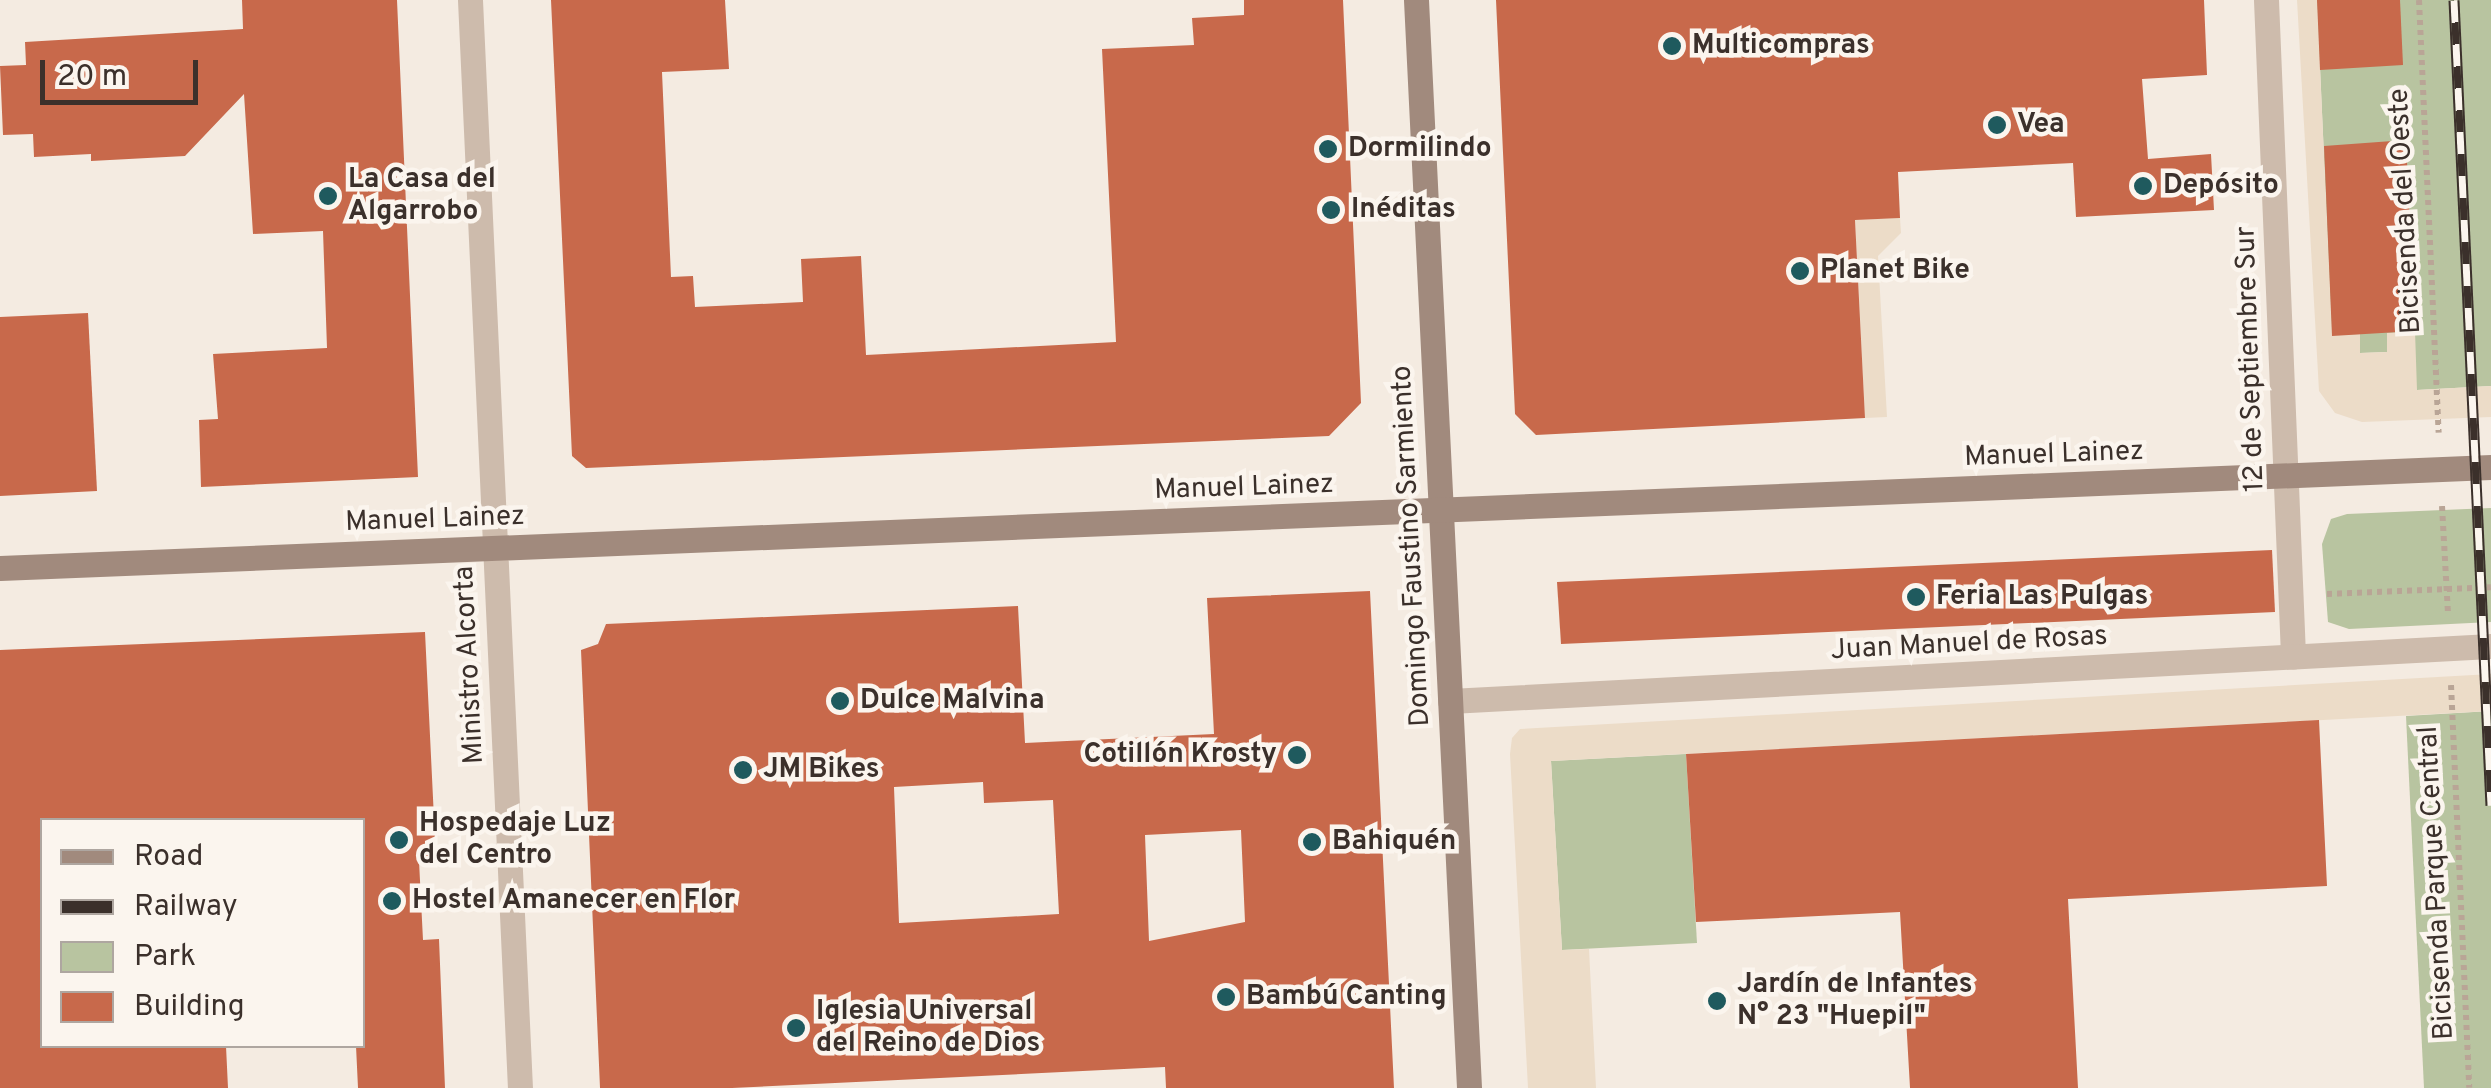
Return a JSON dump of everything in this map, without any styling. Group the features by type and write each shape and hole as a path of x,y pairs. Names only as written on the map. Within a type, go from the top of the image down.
{"street":[{"name":"Ministro Alcorta","path":"470,0 520,1088"},
{"name":"Domingo Faustino Sarmiento","path":"1416,0 1470,1088"},
{"name":"12 de Septiembre Sur","path":"2266,0 2294,656"},
{"name":"Manuel Lainez","path":"0,568 2491,467"},
{"name":"Juan Manuel de Rosas","path":"1450,701 2491,646"}],"path":[{"name":"Bicisenda del Oeste","path":"2419,0 2438,420"},
{"path":"2442,510 2448,624"},
{"path":"2324,594 2491,587"},
{"name":"Bicisenda Parque Central","path":"2450,676 2468,1088"}],"green space":[{"path":"2317,0 2491,0 2491,386 2417,390 2387,333 2388,352 2360,353 2360,335 2332,336"},
{"path":"2491,508 2491,622 2349,629 2328,622 2322,544 2331,519 2347,514"},
{"path":"2491,711 2491,1088 2424,1088 2406,716"},
{"path":"1686,754 1697,943 1562,950 1551,761"}],"shaded area":[{"path":"2297,0 2317,0 2332,335 2360,334 2360,353 2387,352 2387,333 2415,331 2417,390 2491,386 2491,417 2362,422 2335,413 2319,391"},
{"path":"1900,218 1901,233 1878,256 1887,417 1865,418 1855,220"},
{"path":"2491,674 2491,711 1551,761 1562,950 1589,949 1596,1088 1528,1088 1510,754 1512,738 1520,729"}],"building":[{"path":"242,0 397,0 418,477 201,487 199,420 218,419 213,354 327,348 323,231 253,234 244,94 185,156 91,161 91,154 34,157 33,134 3,135 0,66 26,65 25,42 243,29"},
{"path":"551,0 725,0 729,69 662,72 671,277 693,276 695,307 803,302 801,259 861,256 866,355 1116,342 1102,49 1194,45 1192,18 1244,15 1244,0 1343,0 1361,403 1329,436 586,468 572,456"},
{"path":"1496,0 2204,0 2207,75 2142,79 2148,159 2211,154 2214,210 2076,217 2073,163 1898,172 1900,218 1855,220 1865,418 1536,435 1515,414"},
{"path":"2317,0 2400,0 2403,65 2320,70"},
{"path":"2406,140 2415,331 2332,336 2324,146"},
{"path":"88,313 97,491 0,496 0,317"},
{"name":"Feria Las Pulgas","path":"2272,550 2275,612 1561,644 1557,582"},
{"path":"1370,591 1394,1088 1166,1088 1165,1067 732,1088 600,1088 581,650 598,644 606,624 1018,606 1025,743 1214,734 1207,598","holes":["983,782 984,803 1053,800 1059,914 899,923 894,787","1241,830 1245,922 1149,941 1145,835"]},
{"path":"425,632 436,860 419,861 423,940 439,939 445,1088 358,1088 356,1048 365,1048 365,818 40,818 40,1048 226,1048 228,1088 0,1088 0,650"},
{"path":"2319,720 2327,886 2068,899 2078,1088 1910,1088 1900,912 1696,922 1686,754"}],"railway":[{"path":"2454,0 2491,805"}],"place":[{"name":"Multicompras","path":"1672,46"},
{"name":"Vea","path":"1997,125"},
{"name":"Dormilindo","path":"1328,149"},
{"name":"Depósito","path":"2143,186"},
{"name":"La Casa del Algarrobo","path":"328,196"},
{"name":"Inéditas","path":"1331,210"},
{"name":"Planet Bike","path":"1800,271"},
{"name":"Feria Las Pulgas","path":"1916,597"},
{"name":"Dulce Malvina","path":"840,701"},
{"name":"Cotillón Krosty","path":"1297,755"},
{"name":"JM Bikes","path":"743,770"},
{"name":"Hospedaje Luz del Centro","path":"399,840"},
{"name":"Bahiquén","path":"1312,842"},
{"name":"Hostel Amanecer en Flor","path":"392,901"},
{"name":"Bambú Canting","path":"1226,997"},
{"name":"Jardín de Infantes N° 23 \"Huepil\"","path":"1717,1001"},
{"name":"Iglesia Universal del Reino de Dios","path":"796,1028"}]}
